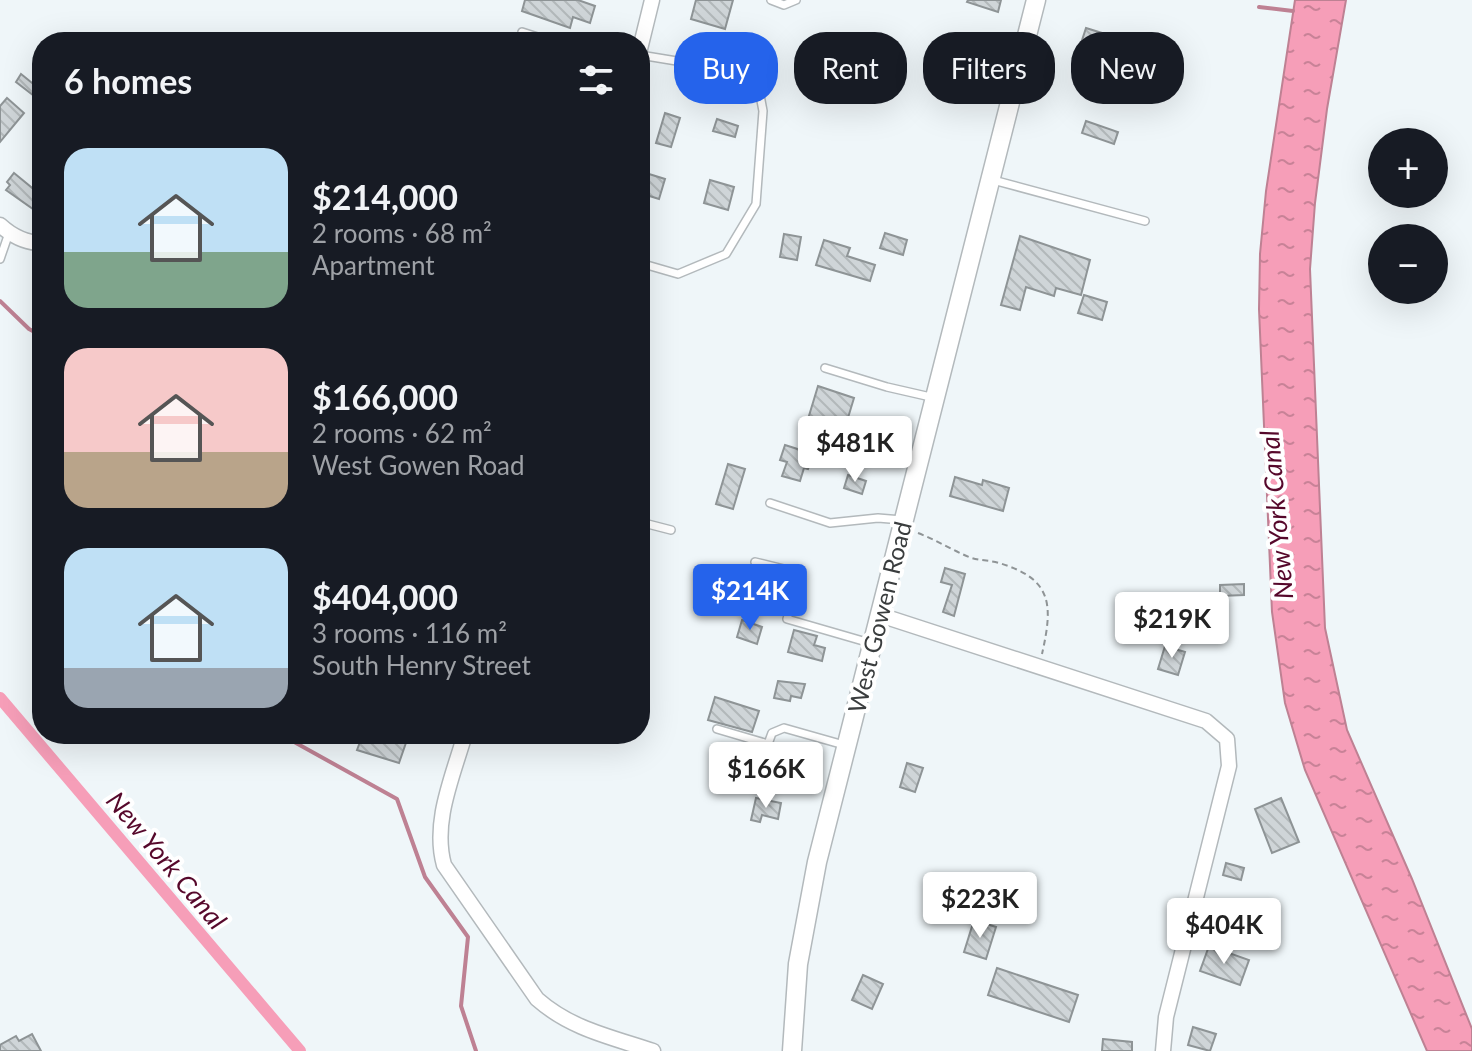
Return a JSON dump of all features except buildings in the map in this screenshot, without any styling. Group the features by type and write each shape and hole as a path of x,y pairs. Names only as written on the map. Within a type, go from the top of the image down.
{"street":[{"path":"644,32 652,0"},
{"name":"West Gowen Road","path":"792,1051 798,964 846,746 1036,0"},
{"path":"5,229 32,243"},
{"path":"880,615 1206,721 1227,739 1229,766 1166,1017 1163,1051"},
{"path":"462,744 439,828 439,846 444,865 537,999 568,1022 653,1051"}],"lane":[{"path":"771,0 784,5 796,0"},
{"path":"650,57 756,74 763,111 756,204 726,254 678,274 650,266"},
{"path":"991,180 1145,221"},
{"path":"0,259 5,229"},
{"path":"825,368 935,398"},
{"path":"770,503 830,523 878,518 903,523"},
{"path":"650,525 671,530"},
{"path":"755,562 800,573 787,619 873,643"},
{"path":"717,729 768,744 772,733 784,728 846,746"}],"path":[{"path":"903,523 971,558 1024,572 1041,585 1047,601 1047,620 1039,665"}],"water":[{"path":"1295,0 1346,0 1327,109 1310,269 1325,628 1347,730 1412,879 1472,1029 1472,1051 1427,1051 1305,770 1285,703 1272,612 1259,309 1266,191"}],"waterway":[{"path":"1259,7 1293,11"},
{"path":"0,301 32,331"},
{"name":"New York Canal","path":"0,698 32,736"},
{"name":"New York Canal","path":"39,744 300,1051"},
{"path":"298,744 397,799 425,877 468,937 461,1006 476,1051"}]}
